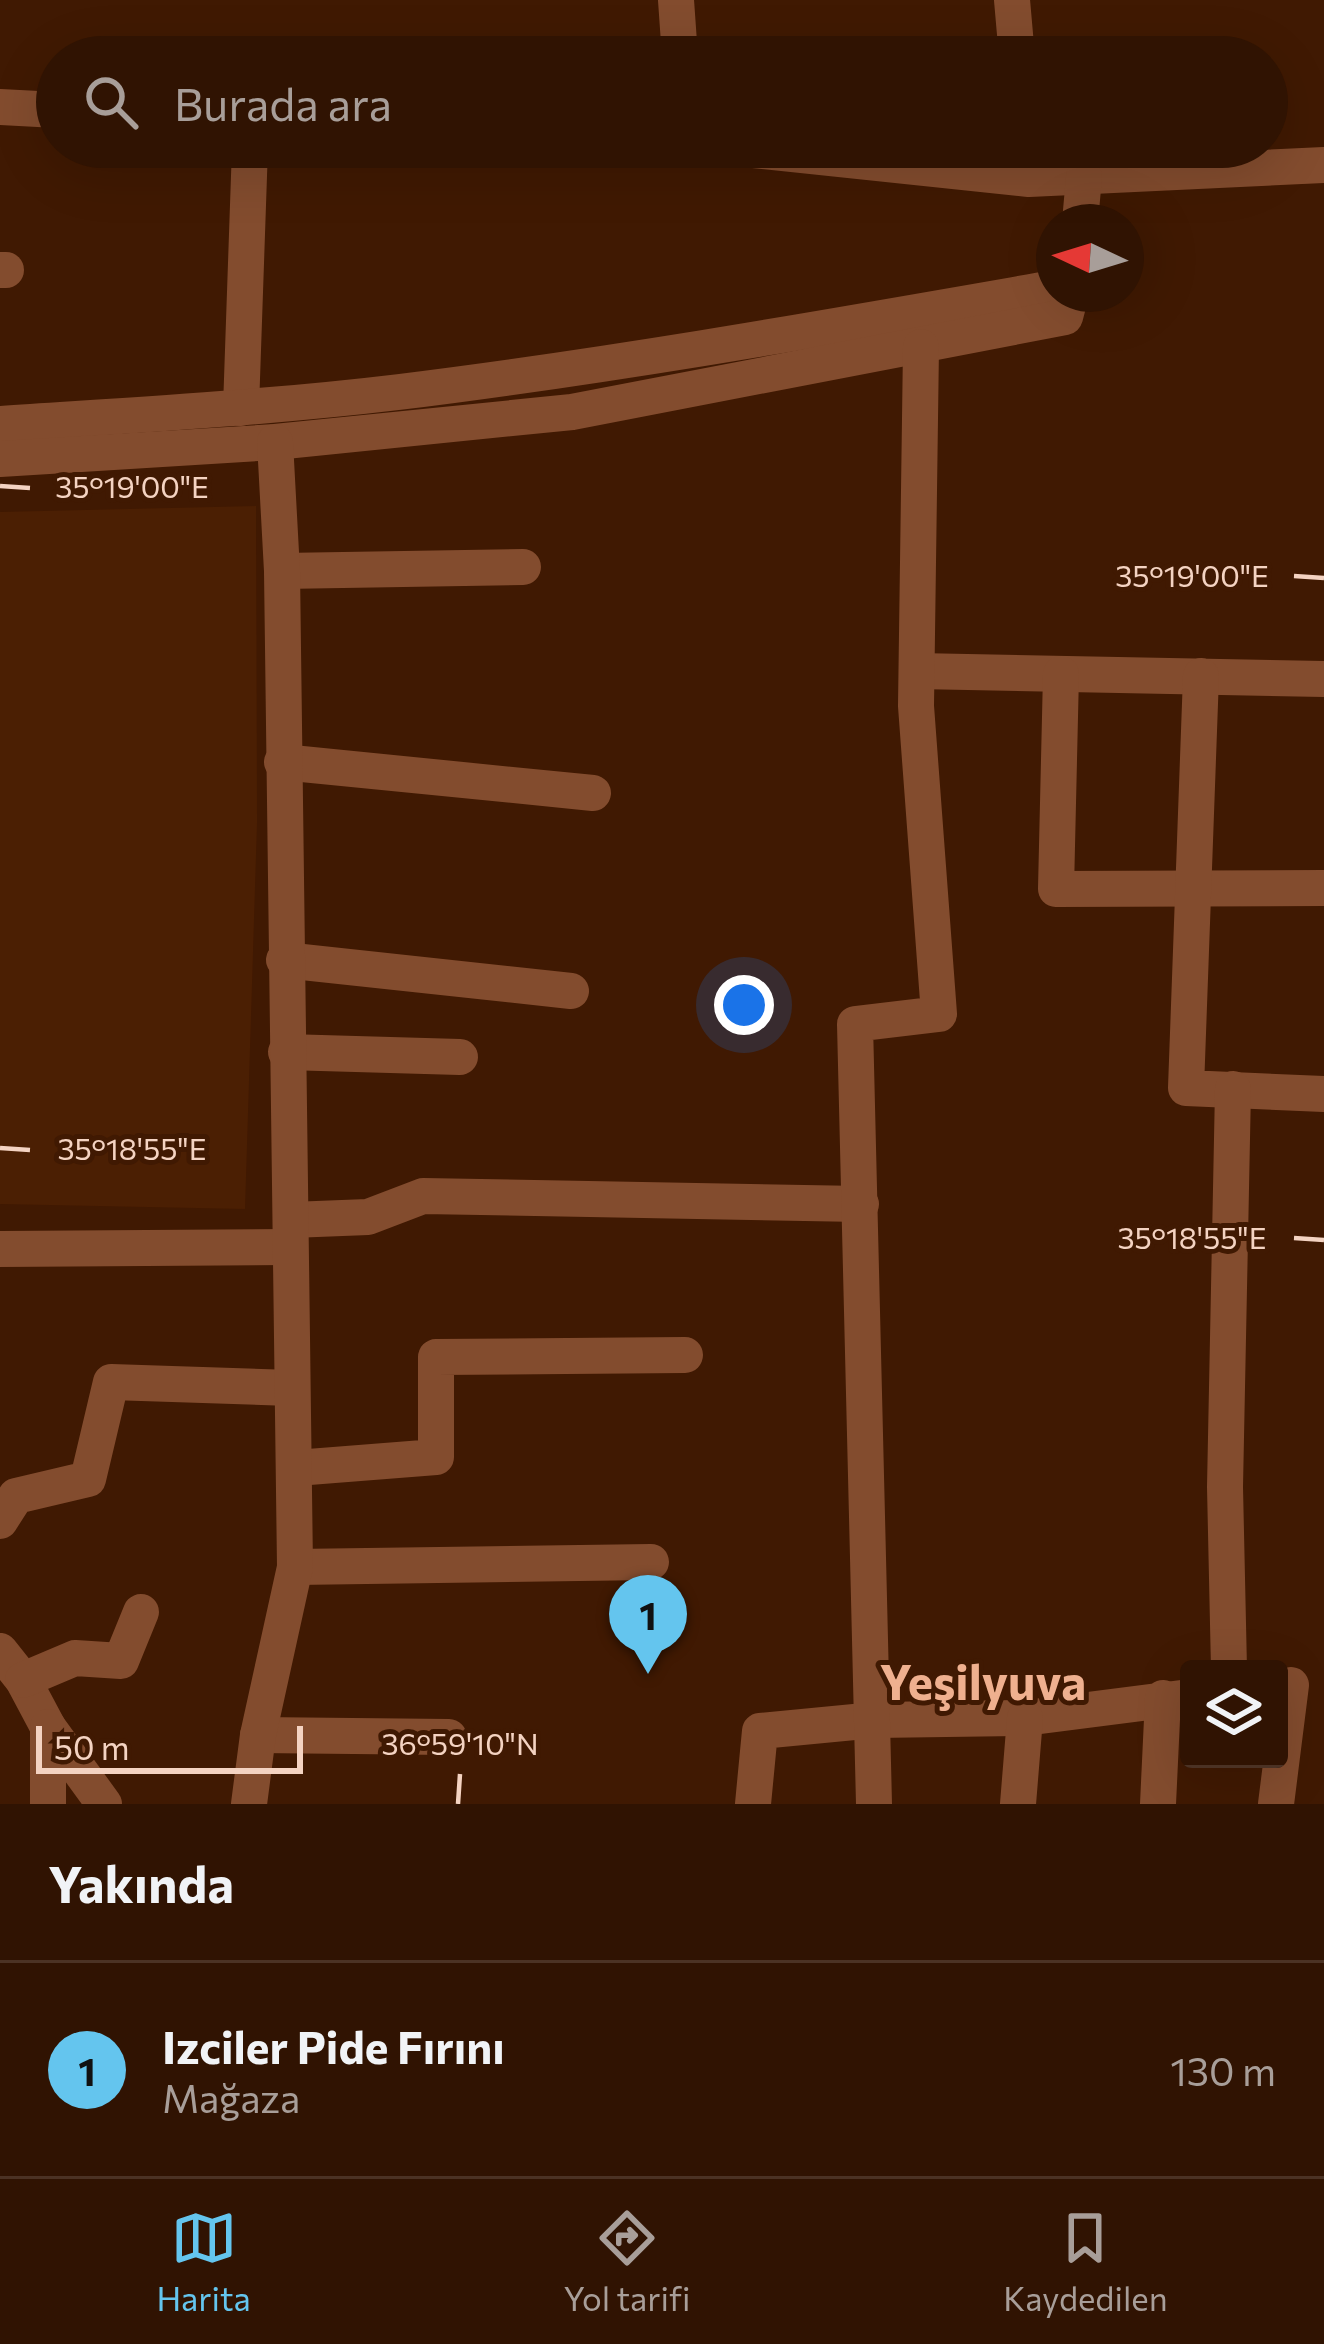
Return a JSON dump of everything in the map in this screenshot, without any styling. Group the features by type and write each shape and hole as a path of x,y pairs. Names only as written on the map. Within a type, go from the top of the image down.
{"street":[{"path":"676,0 679,36"},
{"path":"1012,0 1015,36"},
{"path":"0,107 36,109"},
{"path":"1288,167 1324,165"},
{"path":"241,408 249,168"},
{"path":"1048,168 1084,177 1264,168"},
{"path":"1082,204 1084,177"},
{"path":"0,424 398,392 747,342 1036,290"},
{"path":"0,459 275,442 572,412 920,347 1065,317 1066,312"},
{"path":"874,1804 855,1024 939,1014 916,706 920,347"},
{"path":"249,1804 258,1735 295,1567 284,960 283,572 275,442"},
{"path":"283,572 523,567"},
{"path":"917,671 1324,679"},
{"path":"1060,674 1056,889 1324,888"},
{"path":"1201,676 1186,1088 1324,1094"},
{"path":"282,762 593,793"},
{"path":"284,960 571,991"},
{"path":"286,1052 460,1057"},
{"path":"1229,1660 1226,1487 1233,1089"},
{"path":"0,1250 290,1233 368,1217 422,1196 861,1204"},
{"path":"296,1468 436,1457 436,1357 685,1355"},
{"path":"0,1522 16,1496 88,1479 110,1382 291,1388"},
{"path":"295,1567 651,1562"},
{"path":"104,1804 48,1727 11,1665 75,1658 121,1661 141,1612"},
{"path":"1276,1804 1298,1684"},
{"path":"753,1804 760,1731 875,1720 1025,1718 1176,1698 1158,1804"},
{"path":"1018,1804 1025,1718"},
{"path":"48,1727 48,1804"},
{"path":"258,1735 449,1737"}],"shaded area":[{"path":"256,506 257,822 245,1209 0,1204 0,512"}],"place":[{"name":"Izciler Pide Fırını","path":"648,1674"}],"district":[{"name":"Yeşilyuva","path":"983,1680"}]}
